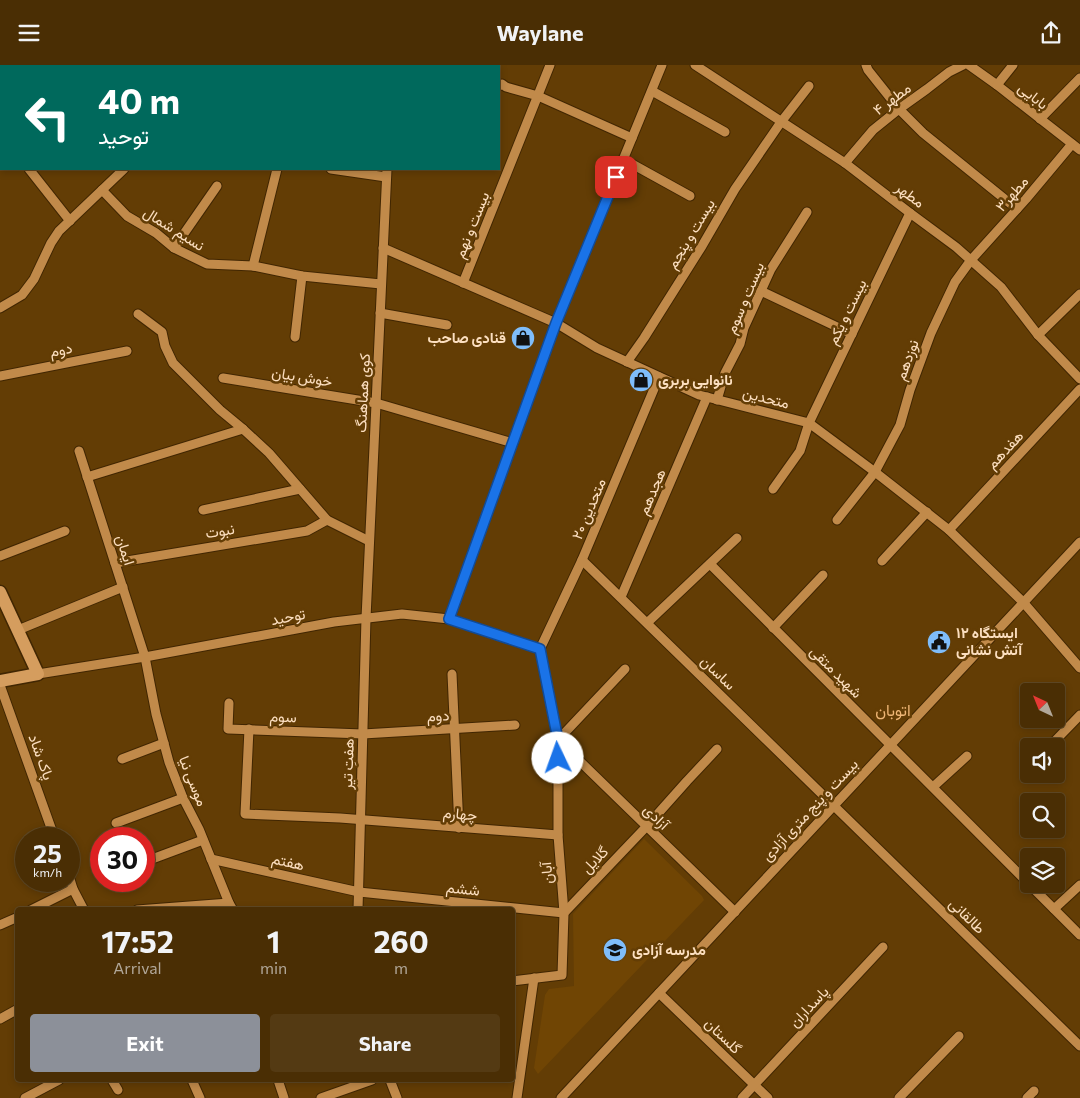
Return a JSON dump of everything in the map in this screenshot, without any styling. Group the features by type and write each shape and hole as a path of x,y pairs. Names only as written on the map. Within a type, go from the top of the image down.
{"main road":[{"path":"0,592 38,674 0,683"}],"street":[{"name":"بیست و نهم","path":"464,283 550,65"},
{"path":"449,619 556,323 662,65"},
{"name":"مطهر","path":"695,65 845,163 956,247 1001,287 1038,335 1080,379"},
{"path":"866,65 898,109 923,133 1017,209"},
{"name":"مطهر ۴","path":"845,163 873,130 898,109 949,72 962,65"},
{"name":"بابایی","path":"969,65 1080,150"},
{"path":"997,85 1013,65"},
{"path":"1040,119 1080,78"},
{"path":"500,85 502,84 506,87 538,96 632,139"},
{"name":"بیست و پنجم","path":"627,362 702,246 735,189 781,122 809,86"},
{"path":"652,91 725,132"},
{"name":"مطهر۳","path":"971,260 1072,144"},
{"path":"624,159 690,196"},
{"path":"30,170 70,221"},
{"path":"0,308 22,295 34,279 51,243 59,231 123,170"},
{"path":"253,266 277,170"},
{"path":"345,170 387,173"},
{"name":"کوی هماهنگ","path":"366,618 387,173"},
{"path":"174,248 217,186"},
{"name":"نسیم شمال","path":"102,190 128,216 156,233 174,248 207,264 253,266 302,276 382,284"},
{"name":"بیست و سوم","path":"717,399 725,373 740,344 744,328 771,269 807,212"},
{"name":"بیست و یکم","path":"773,489 800,451 809,423 910,213"},
{"name":"متحدین","path":"383,248 556,323 597,348 699,395 809,423 950,530 1023,602 1080,668"},
{"name":"نوزدهم","path":"837,520 875,472 900,425 910,390 931,333 955,282 971,260"},
{"path":"295,337 302,276"},
{"path":"761,291 852,333"},
{"path":"1038,335 1080,293"},
{"path":"138,313 162,332 165,345 173,363 220,410 269,453 326,520 370,541"},
{"path":"380,313 447,325"},
{"name":"دوم","path":"0,376 127,351"},
{"name":"متحدین ۲۰","path":"540,649 582,560 659,377"},
{"name":"خوش بیان","path":"223,378 376,403 513,443"},
{"name":"هفدهم","path":"950,530 1080,389"},
{"name":"هجدهم","path":"621,597 707,397"},
{"path":"88,477 243,429"},
{"name":"ایمان","path":"79,451 145,657"},
{"path":"203,510 300,489"},
{"path":"882,561 926,512"},
{"name":"نبوت","path":"115,563 307,531 326,520"},
{"path":"0,556 65,531"},
{"path":"647,623 736,539"},
{"name":"بیست و پنج متری آزادی","path":"561,1098 1080,542"},
{"name":"ساسان","path":"582,560 834,805"},
{"name":"شهید متقی","path":"710,564 1020,875"},
{"path":"774,628 823,575"},
{"path":"18,630 123,587"},
{"name":"توحید","path":"38,674 145,657 334,622 402,614 449,619 540,649"},
{"name":"هفتِ تیر","path":"358,907 366,618"},
{"name":"آبان","path":"534,978 562,975 564,913 558,835 558,740 540,649"},
{"name":"موسی نیا","path":"145,657 156,714 169,762 231,907"},
{"path":"558,740 625,669"},
{"path":"452,674 459,828"},
{"name":"پاک شاد","path":"0,683 51,827"},
{"name":"سوم","path":"228,703 228,729 363,734"},
{"path":"1058,738 1080,715"},
{"name":"دوم","path":"363,734 515,725"},
{"name":"چهارم","path":"249,729 245,814 340,818 558,835"},
{"name":"آزادی","path":"558,740 734,912"},
{"path":"122,759 164,743"},
{"name":"گلایل","path":"564,913 717,749"},
{"path":"933,787 967,756"},
{"path":"116,823 183,798"},
{"name":"طالقانی","path":"834,805 1080,1046"},
{"path":"155,858 203,840"},
{"name":"هفتم","path":"211,859 358,892"},
{"path":"1054,909 1080,885"},
{"path":"37,907 67,892"},
{"path":"75,892 82,907"},
{"name":"ششم","path":"358,892 474,907"},
{"name":"شهید متقی","path":"1038,893 1080,935"},
{"name":"ششم","path":"515,910 564,913"},
{"path":"0,925 15,918"},
{"name":"پاسداران","path":"742,1098 883,947"},
{"path":"515,981 534,978 517,1098"},
{"name":"گلستان","path":"659,993 768,1098"},
{"path":"0,1019 15,1011"},
{"path":"899,1098 958,1036"},
{"path":"30,1097 56,1082"},
{"path":"113,1082 118,1090"},
{"path":"193,1082 200,1098"},
{"path":"279,1082 284,1098"},
{"path":"321,1098 366,1082"},
{"path":"391,1082 397,1098"}],"shaded area":[{"name":"مدرسه آزادی","path":"644,839 704,900 538,1074 534,1068 545,995 549,989 574,986 573,914"}],"place":[{"name":"قنادی صاحب","path":"523,338"},
{"name":"نانوایی بربری","path":"641,380"},
{"name":"ایستگاه ۱۲ آتش نشانی","path":"939,642"},
{"name":"مدرسه آزادی","path":"615,950"}],"district":[{"name":"اتوبان","path":"893,710"}],"route":[{"path":"558,758 558,740 540,649 449,619 556,323 616,177"}]}
